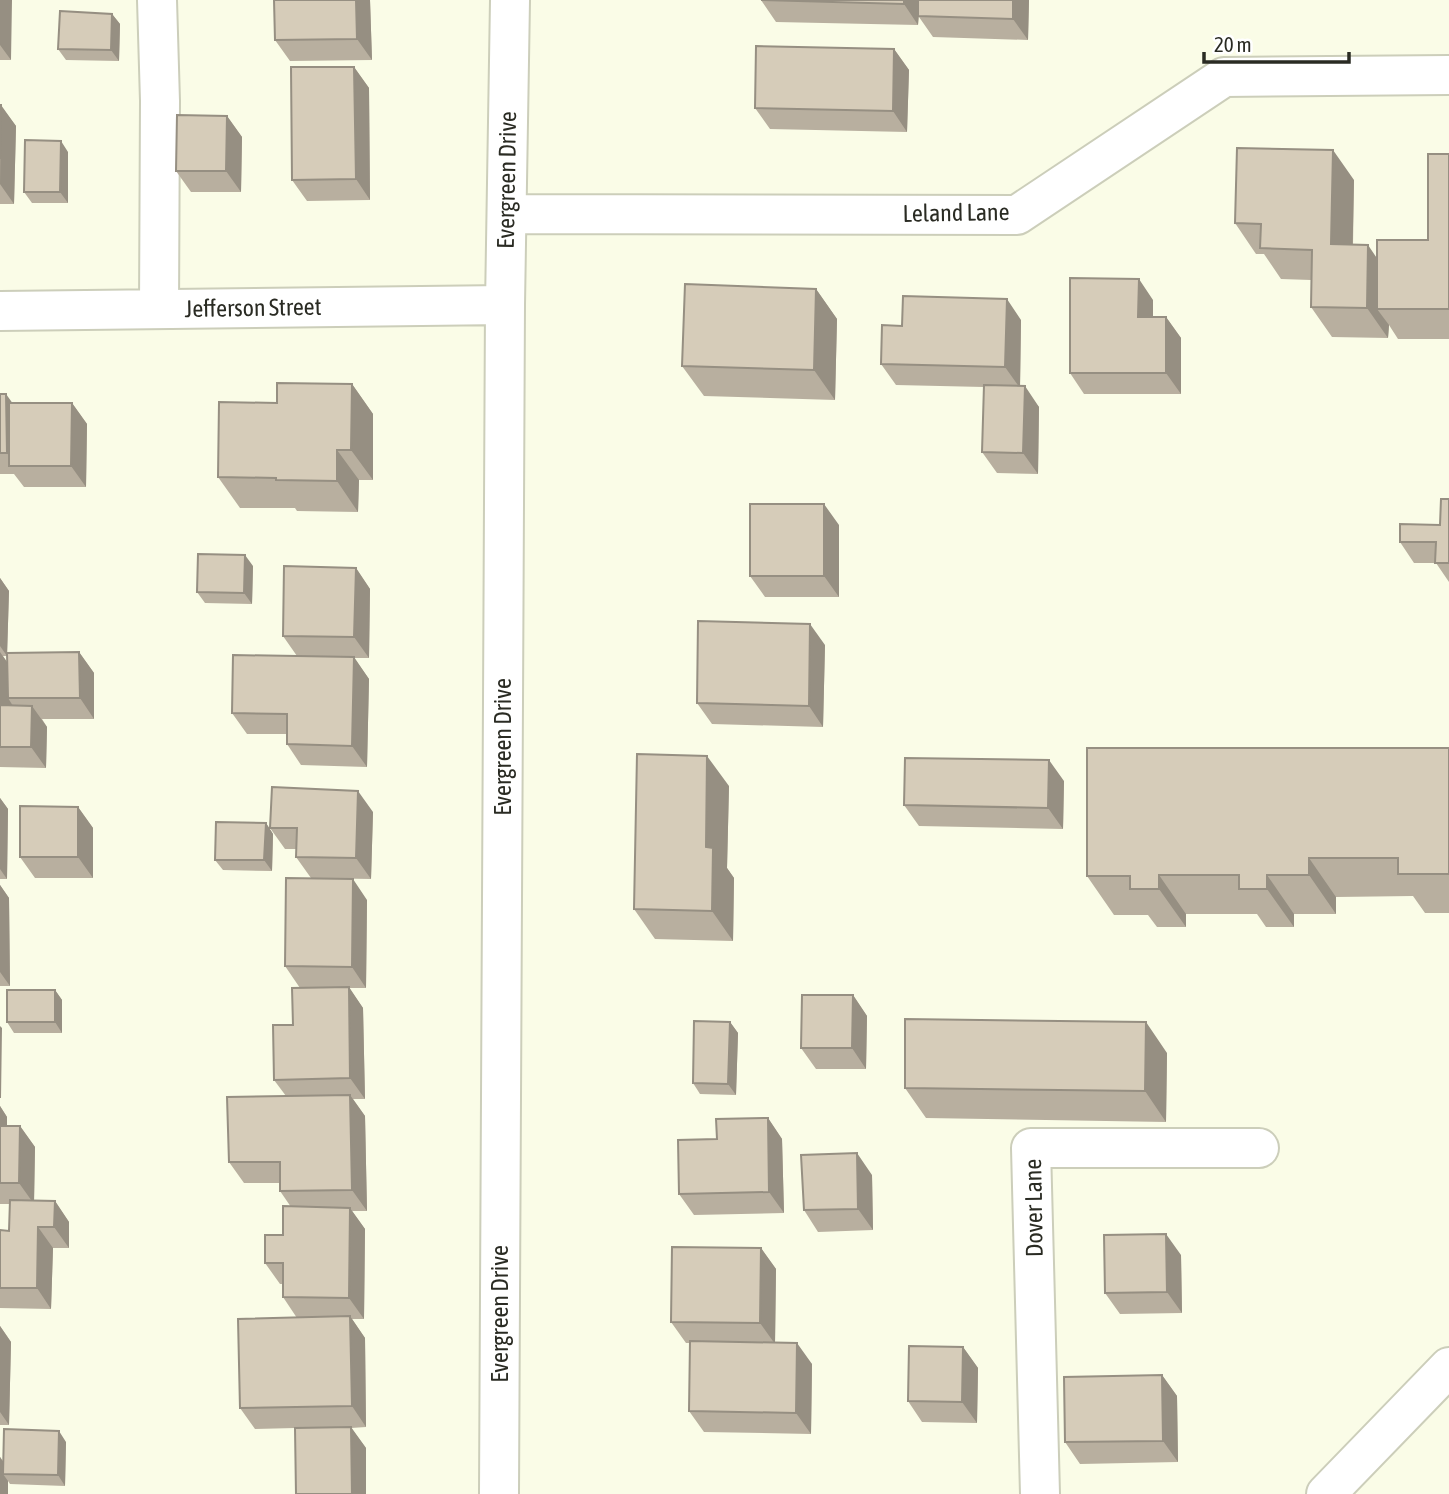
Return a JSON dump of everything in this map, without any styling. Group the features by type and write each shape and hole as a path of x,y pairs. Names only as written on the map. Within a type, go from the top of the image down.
{"street":[{"path":"157,0 160,101 159,309"},
{"name":"Evergreen Drive","path":"499,1494 505,305 510,0"},
{"name":"Leland Lane","path":"507,214 1017,215 1224,76 1449,75"},
{"name":"Jefferson Street","path":"0,311 505,305"},
{"name":"Dover Lane","path":"1040,1494 1031,1148 1259,1148"},
{"path":"1326,1494 1449,1367"}],"building":[{"path":"274,0 356,0 357,39 275,40"},
{"path":"761,0 904,0 904,4"},
{"path":"918,0 1013,0 1013,19 918,16"},
{"path":"60,11 112,14 111,50 58,49"},
{"path":"756,46 894,49 893,111 755,108"},
{"path":"291,67 354,67 356,179 292,180"},
{"path":"177,115 227,116 226,171 176,171"},
{"path":"25,140 61,141 60,192 24,192"},
{"path":"1237,148 1333,150 1331,244 1368,245 1367,308 1311,307 1312,250 1260,248 1261,224 1235,223"},
{"path":"1428,154 1449,154 1449,309 1377,309 1377,240 1428,240"},
{"path":"1070,278 1139,279 1138,317 1166,317 1166,373 1070,373"},
{"path":"685,284 816,289 814,370 682,366"},
{"path":"903,296 1007,299 1005,367 881,364 882,325 902,326"},
{"path":"277,383 352,384 351,450 337,450 337,481 218,477 219,402 277,403"},
{"path":"984,385 1025,386 1023,453 982,452"},
{"path":"0,394 6,394 7,453 0,453"},
{"path":"9,403 72,403 71,466 9,466"},
{"path":"1441,499 1449,499 1449,563 1435,563 1436,542 1400,542 1400,524 1440,525"},
{"path":"750,504 824,504 824,576 750,576"},
{"path":"198,554 245,555 244,593 197,592"},
{"path":"284,566 356,568 354,637 283,636"},
{"path":"698,621 810,624 809,706 697,703"},
{"path":"79,652 80,698 8,698 7,653"},
{"path":"233,655 354,657 352,746 287,744 287,714 232,713"},
{"path":"0,705 32,706 31,747 0,747"},
{"path":"1087,748 1449,748 1449,874 1398,874 1398,858 1309,858 1309,875 1267,875 1267,889 1239,889 1239,875 1159,875 1159,889 1130,889 1130,876 1087,876"},
{"path":"637,754 707,756 706,847 713,848 712,911 634,909"},
{"path":"905,758 1049,760 1048,808 904,805"},
{"path":"272,787 358,791 356,858 296,857 297,828 270,828"},
{"path":"20,806 78,807 78,857 20,857"},
{"path":"216,822 266,823 264,860 215,860"},
{"path":"286,878 353,879 352,967 285,966"},
{"path":"349,987 350,1078 274,1080 273,1025 293,1025 292,988"},
{"path":"7,990 55,990 55,1022 7,1022"},
{"path":"802,995 853,995 852,1048 801,1048"},
{"path":"905,1019 1146,1022 1145,1091 905,1088"},
{"path":"694,1021 730,1022 728,1084 693,1083"},
{"path":"350,1095 352,1190 280,1191 280,1162 229,1162 227,1097"},
{"path":"768,1118 769,1192 679,1194 678,1140 717,1139 716,1119"},
{"path":"0,1126 20,1126 19,1183 0,1183"},
{"path":"857,1153 858,1209 804,1210 801,1155"},
{"path":"10,1200 55,1201 54,1227 38,1227 37,1288 0,1288 0,1230 9,1231"},
{"path":"283,1206 350,1208 349,1298 283,1297 283,1263 265,1263 265,1235 283,1235"},
{"path":"1166,1234 1167,1292 1105,1293 1104,1235"},
{"path":"672,1247 761,1248 760,1323 671,1322"},
{"path":"350,1316 352,1406 240,1408 238,1319"},
{"path":"690,1341 797,1343 796,1413 689,1411"},
{"path":"909,1346 963,1347 962,1402 908,1401"},
{"path":"1162,1375 1163,1441 1065,1442 1064,1377"},
{"path":"351,1427 352,1494 296,1494 295,1428"},
{"path":"4,1429 59,1431 58,1475 3,1474"}]}
